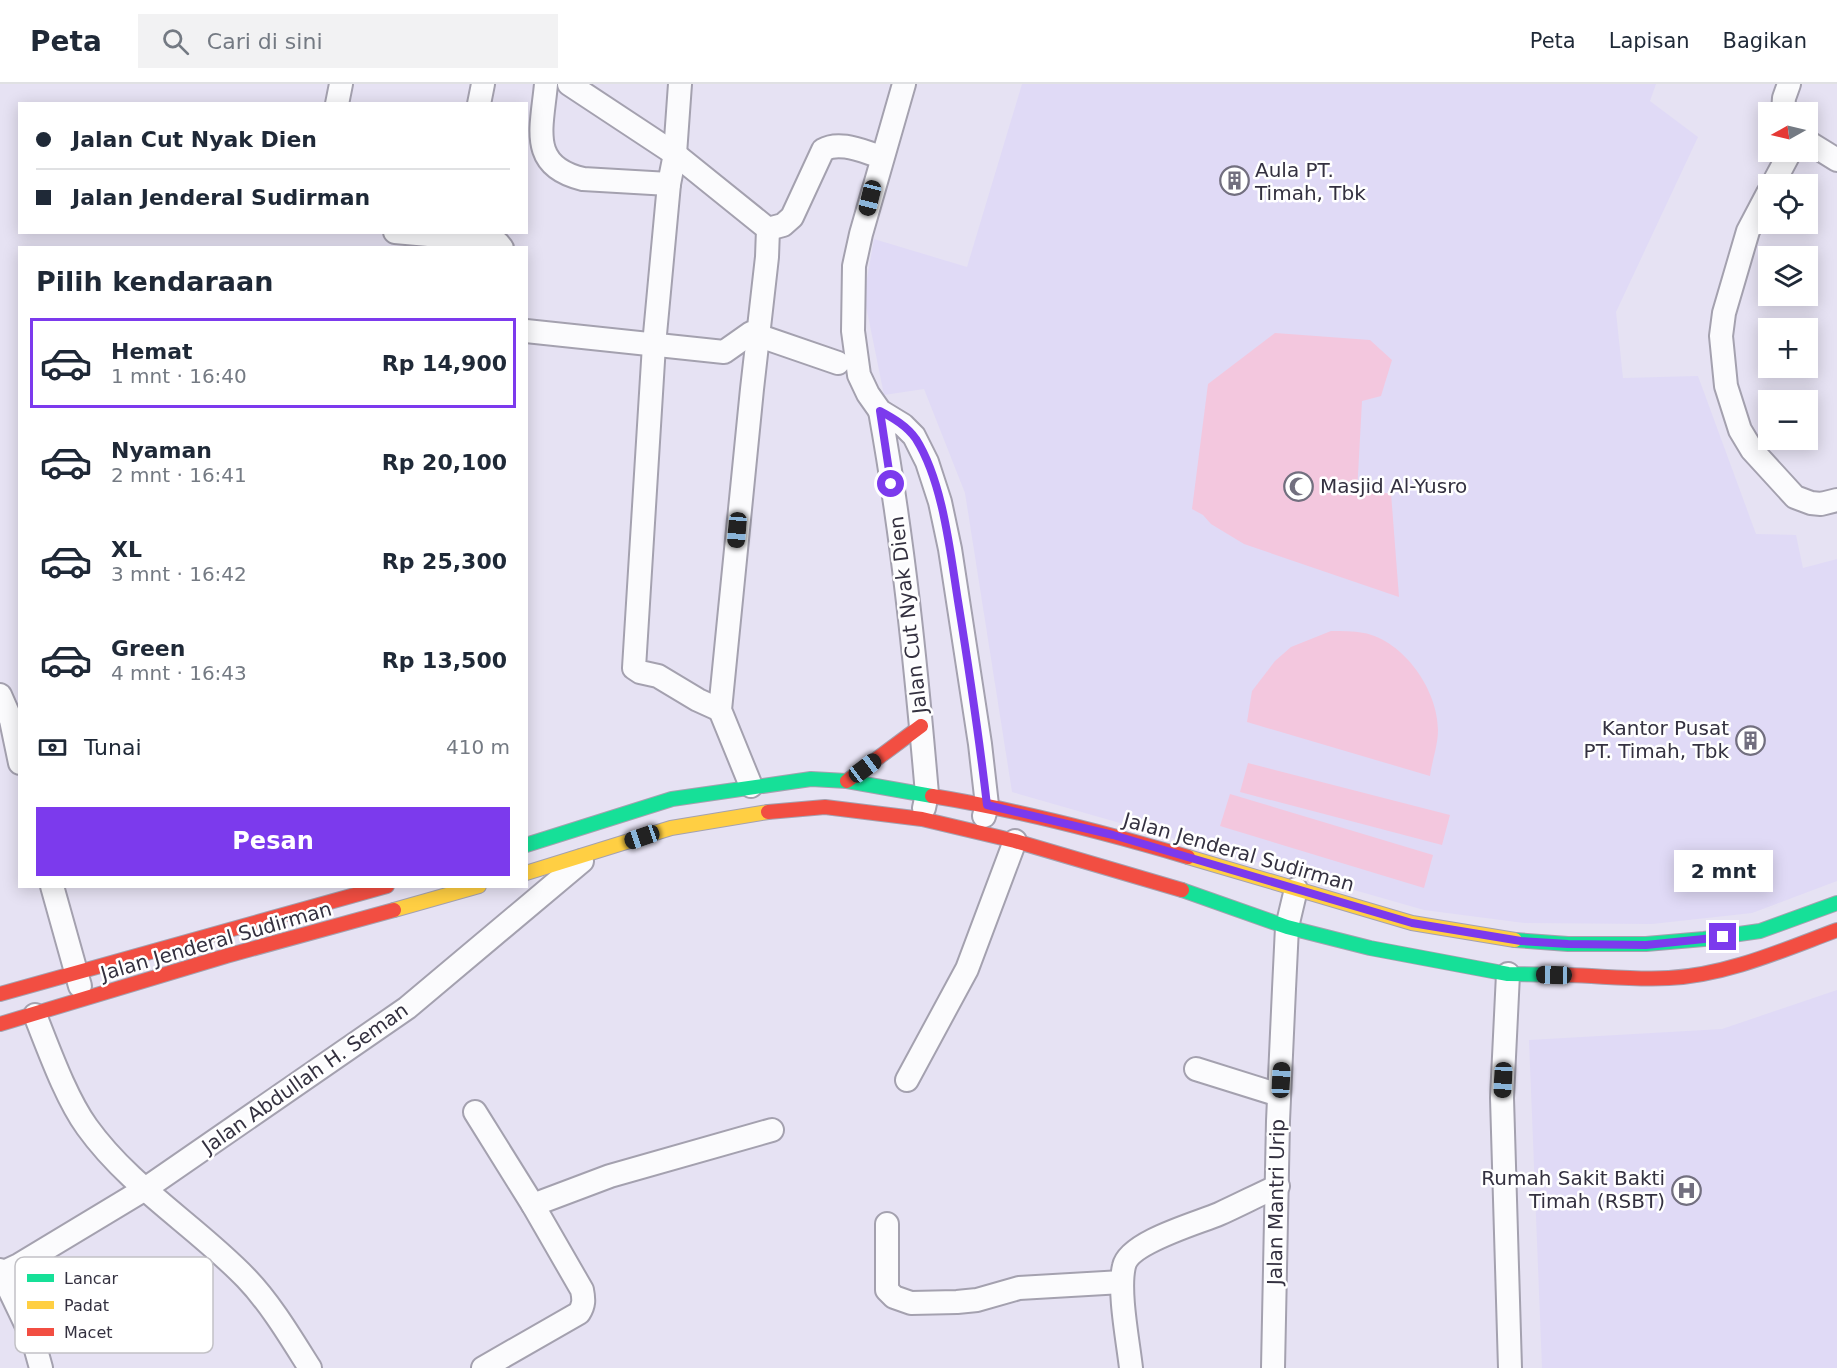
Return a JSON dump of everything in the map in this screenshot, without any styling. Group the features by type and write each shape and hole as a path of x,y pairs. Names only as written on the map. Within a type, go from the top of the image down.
{"highway":[{"path":"846,782 921,726"},
{"name":"Jalan Jenderal Sudirman","path":"528,844 672,799 811,779 846,782 987,805 1113,835 1412,923 1521,941 1646,945 1704,939 1760,931 1837,903"},
{"path":"528,872 665,830 773,811 825,807 922,819 1016,841 1179,890 1287,927 1370,948 1508,974 1669,978 1694,976 1740,965 1837,930"},
{"name":"Jalan Jenderal Sudirman","path":"0,994 380,888"},
{"name":"Jalan Jenderal Sudirman","path":"0,1024 226,956 471,888"}],"street":[{"path":"337,102 340,84"},
{"path":"479,102 483,84"},
{"path":"546,84 541,141 545,155 555,167 570,176 583,179 669,184"},
{"path":"569,84 681,159 768,229"},
{"path":"680,84 681,159 669,184 661,346 634,669 720,710"},
{"name":"Jalan Cut Nyak Dien","path":"904,84 854,266 853,331 859,375 868,394 880,411 903,424 914,436 927,462 940,502 950,549 980,744 987,805 981,833"},
{"path":"1785,102 1789,84"},
{"path":"768,229 783,225 792,217 826,147 838,145 882,158"},
{"path":"1818,148 1837,160"},
{"path":"1758,212 1748,231 1724,313 1721,336 1726,386 1740,430 1752,450 1795,497 1821,504 1837,500"},
{"path":"751,786 720,710 768,229"},
{"path":"455,234 498,243 500,246"},
{"path":"528,331 724,352 748,334 758,335 838,363"},
{"name":"Jalan Cut Nyak Dien","path":"880,411 899,530 921,726 927,794 922,819"},
{"path":"0,695 15,718 18,758"},
{"path":"907,1080 967,969 1016,841"},
{"name":"Jalan Abdullah H. Seman","path":"32,1257 145,1189 407,1008 590,855"},
{"path":"53,888 84,1000"},
{"name":"Jalan Mantri Urip","path":"1273,1368 1287,927 1296,889"},
{"path":"1508,974 1502,1098 1510,1368"},
{"path":"35,1015 69,1094 86,1126 109,1155 247,1280 272,1311 310,1368"},
{"path":"1196,1069 1280,1095"},
{"path":"475,1112 533,1204 582,1290 583,1306 579,1313 483,1368"},
{"path":"533,1204 610,1176 772,1130"},
{"path":"1131,1368 1122,1282 1124,1263 1137,1251 1168,1233 1216,1215 1278,1186"},
{"path":"887,1224 887,1290 894,1297 911,1303 977,1300 1019,1288 1122,1282"},
{"name":"Jalan Abdullah H. Seman","path":"0,1273 15,1267"},
{"path":"0,1273 15,1303"},
{"path":"37,1353 41,1368"}],"shaded area":[{"path":"1022,84 1656,84 1650,101 1698,137 1616,312 1623,378 1698,376 1756,534 1796,535 1803,568 1837,559 1837,881 1752,913 1652,924 1524,923 1424,910 1012,792 965,493 924,389 884,395 864,296 874,239 967,267"},
{"path":"1275,333 1370,340 1392,360 1381,396 1362,401 1357,493 1391,493 1399,597 1244,544 1211,524 1203,515 1192,509 1208,384"},
{"path":"1331,631 1360,632 1379,638 1405,657 1416,670 1432,699 1438,730 1430,776 1247,722 1252,691 1275,661 1291,647"},
{"path":"1248,763 1450,815 1442,845 1240,792"},
{"path":"1230,794 1433,855 1424,888 1220,826"},
{"name":"Rumah Sakit Bakti Timah (RSBT)","path":"1837,990 1837,1368 1542,1368 1529,1040 1722,1029"}],"traffic: fast":[{"path":"528,844 672,799 811,779 847,781 932,796"},
{"path":"1182,890 1287,927 1370,948 1508,974 1568,975"},
{"path":"1515,940 1568,944 1646,944 1704,939 1760,931 1837,903"}],"traffic: slow":[{"path":"528,872 671,828 768,812"},
{"path":"1188,857 1412,923 1515,940"},
{"path":"394,910 472,888"}],"traffic: jam":[{"path":"847,781 921,726"},
{"path":"932,796 1061,822 1188,857"},
{"path":"768,812 825,807 922,819 1015,841 1182,890"},
{"path":"0,994 380,888"},
{"path":"0,1024 226,956 394,910"},
{"path":"1568,975 1644,979 1691,976 1733,967 1837,930"}],"place":[{"name":"Aula PT. Timah, Tbk","path":"1234,181"},
{"name":"Masjid Al-Yusro","path":"1299,486"},
{"name":"Kantor Pusat PT. Timah, Tbk","path":"1750,740"},
{"name":"Rumah Sakit Bakti Timah (RSBT)","path":"1686,1190"}],"route":[{"path":"891,484 888,451 880,411 903,424 914,436 922,449 940,502 950,549 987,805 1113,835 1412,923 1521,941 1568,944 1646,945 1723,937"}]}
